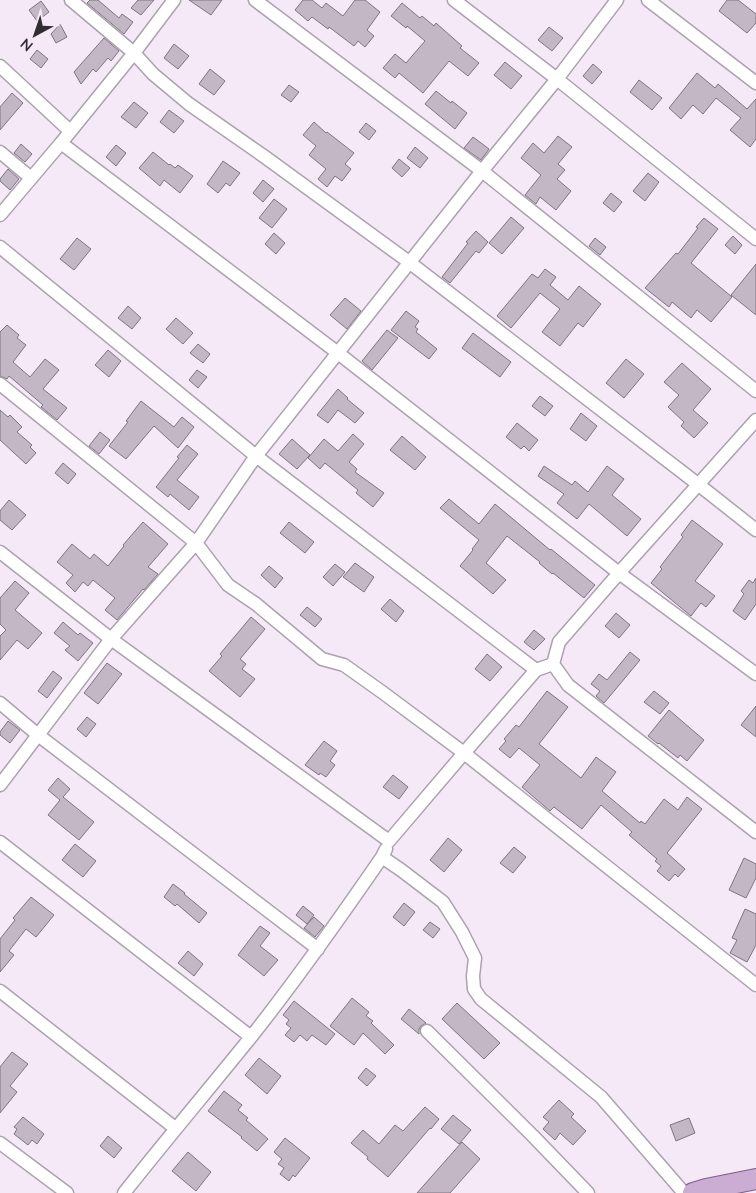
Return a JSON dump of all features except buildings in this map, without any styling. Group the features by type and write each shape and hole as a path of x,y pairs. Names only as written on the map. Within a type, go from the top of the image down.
{"main road":[{"path":"693,1193 756,1179"}],"street":[{"path":"72,0 134,53 153,74 189,104 409,262 699,484 756,530"},
{"path":"0,214 70,132 174,0"},
{"path":"255,0 482,171 756,390"},
{"path":"454,0 557,78 756,239"},
{"path":"0,785 111,639 196,543 256,456 617,0"},
{"path":"648,0 756,83"},
{"path":"0,66 70,132"},
{"path":"61,143 338,353 619,573 756,674"},
{"path":"0,152 31,178"},
{"path":"0,247 256,456 536,670"},
{"path":"0,384 196,543 228,585 256,604 322,659 344,665 464,753 756,985"},
{"path":"552,664 559,642 756,420"},
{"path":"0,552 111,639 389,841"},
{"path":"124,1193 251,1036 318,949 382,857 389,841 536,670 552,664"},
{"path":"552,664 568,685 756,832"},
{"path":"0,703 38,735 318,949"},
{"path":"0,842 251,1036"},
{"path":"382,857 443,902 462,932 475,958 472,976 474,989 481,998 601,1097 684,1193"},
{"path":"0,991 175,1128"},
{"path":"427,1031 588,1193"},
{"path":"0,1143 67,1193"}]}
